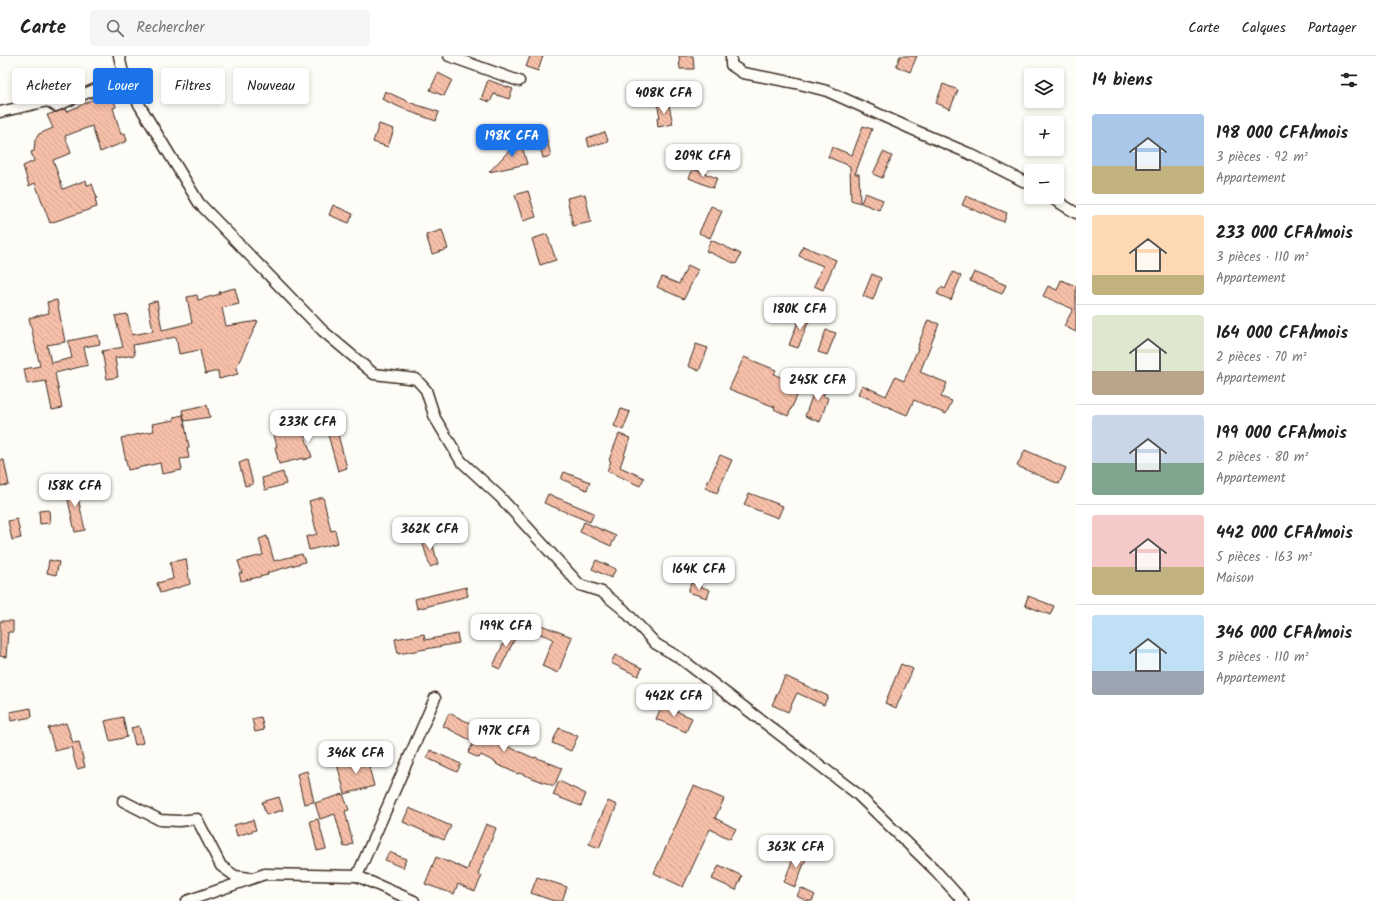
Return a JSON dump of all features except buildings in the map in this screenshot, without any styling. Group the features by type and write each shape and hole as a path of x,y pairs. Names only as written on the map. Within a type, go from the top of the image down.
{"street":[{"path":"119,56 122,68"},
{"path":"449,56 519,81"},
{"path":"731,56 731,65 743,73 796,83 827,91 968,153 1024,181"},
{"path":"0,112 48,101 56,106 93,90"},
{"path":"139,104 199,203 323,331 374,374 416,379 426,390 435,418 461,461 500,497 580,585 602,592 623,609 656,644 680,658 856,793 935,870 963,901"},
{"path":"1061,204 1076,213"},
{"path":"357,876 435,698"},
{"path":"124,801 160,820 179,821 197,819 221,866 235,876 252,879"},
{"path":"187,901 265,874 357,876 414,901"}]}
